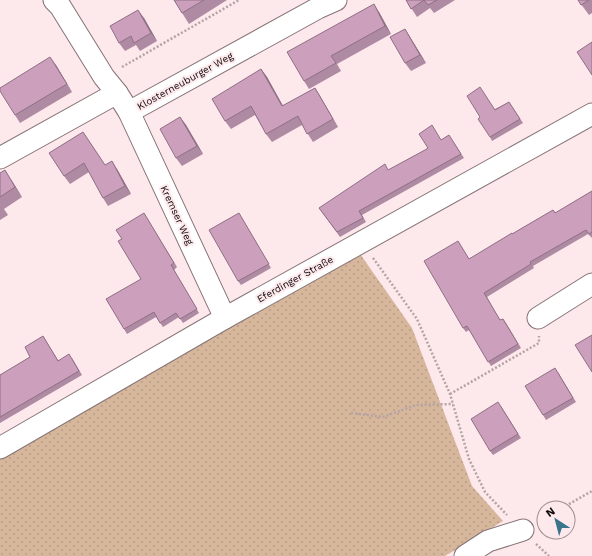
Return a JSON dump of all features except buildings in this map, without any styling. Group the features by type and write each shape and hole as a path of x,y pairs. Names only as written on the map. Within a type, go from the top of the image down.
{"street":[{"path":"0,158 111,85 60,6 54,0"},
{"name":"Klosterneuburger Weg","path":"111,85 130,112 323,3"},
{"name":"Kremser Weg","path":"130,112 225,318"},
{"name":"Eferdinger Straße","path":"0,448 225,318 592,114"},
{"path":"538,318 592,284"},
{"path":"464,556 488,541 522,530"}],"path":[{"path":"111,85 239,0"},
{"path":"361,242 417,319 450,394 469,459 485,492 522,530"},
{"path":"450,394 539,343 538,318"},
{"path":"351,413 383,417 416,406 453,404"},
{"path":"576,500 592,491"}],"shaded area":[{"path":"358,251 412,328 472,486 503,521 445,556 0,556 0,455"}]}
